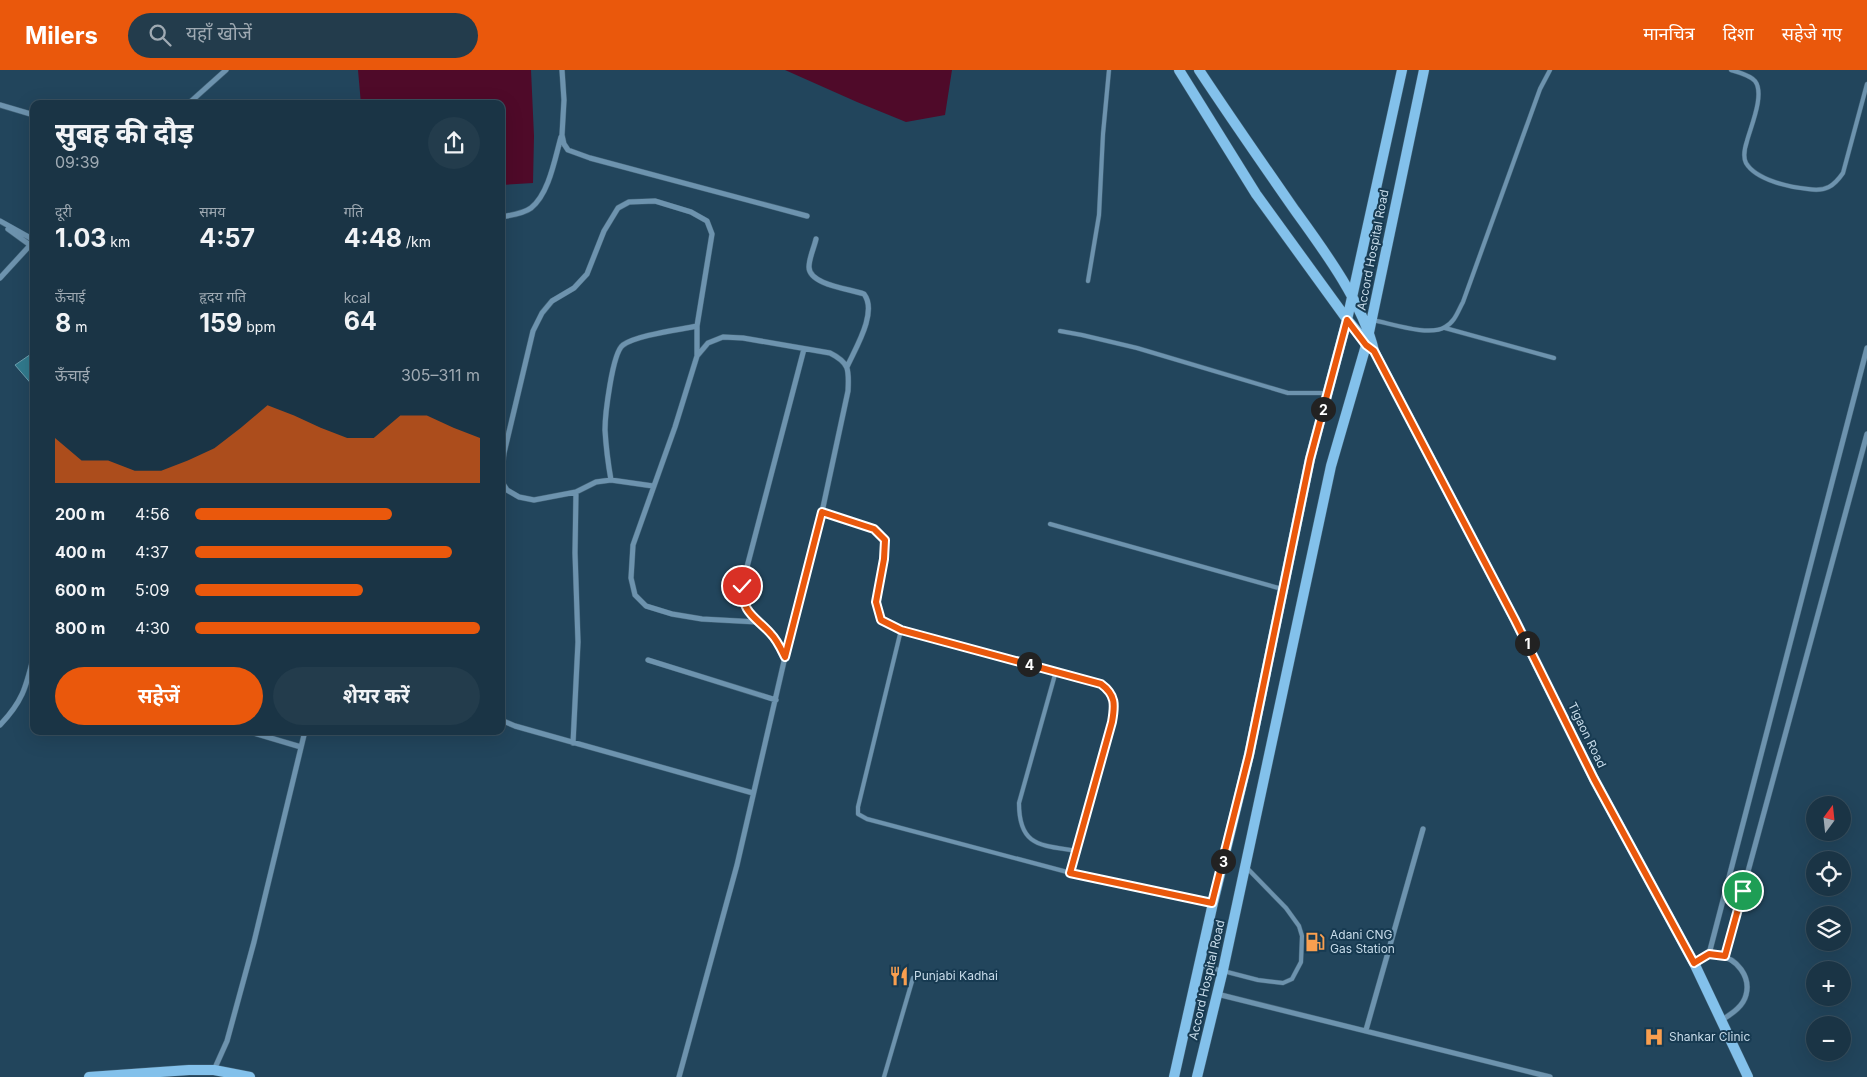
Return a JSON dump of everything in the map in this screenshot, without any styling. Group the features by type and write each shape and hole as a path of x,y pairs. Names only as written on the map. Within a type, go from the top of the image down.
{"street":[{"path":"192,100 226,70"},
{"path":"505,215 530,209 538,200 553,168 562,135 564,100 562,70"},
{"path":"1178,70 1256,194 1347,320 1370,348"},
{"path":"1199,70 1226,112 1329,258 1370,331 1370,348"},
{"path":"1174,1077 1212,903 1249,755 1310,459 1352,299 1402,70"},
{"name":"Accord Hospital Road","path":"1370,331 1424,70"},
{"path":"0,105 30,114"},
{"path":"562,135 564,144 574,154 807,216"},
{"path":"505,449 533,331 542,313 552,301 574,288 587,274 604,231 618,208 629,202 655,201 691,212 707,221 712,234 697,326 697,356 675,427 633,544 631,578 635,595 646,606 672,614 702,619 757,622"},
{"path":"0,222 30,241"},
{"path":"816,239 809,266 813,276 827,284 864,294 868,300 870,309 868,319 847,366"},
{"path":"0,278 30,244"},
{"path":"611,480 605,428 613,371 620,347 637,339 697,326"},
{"path":"679,1077 737,865 785,657 822,512 848,391 849,377 847,366 841,359 830,353 744,338 723,337 708,343 697,356"},
{"path":"785,657 773,636 748,612 742,600 742,586 804,348"},
{"name":"Accord Hospital Road","path":"1197,1077 1246,867 1331,466 1370,348"},
{"name":"Tigaon Road","path":"1370,348 1515,620 1594,779 1694,963 1748,1077"},
{"path":"1709,954 1867,348"},
{"path":"1725,956 1867,434"},
{"path":"505,486 507,490 519,497 534,500 576,492 596,482 611,480 654,486"},
{"path":"573,742 578,642 575,553 576,492"},
{"path":"648,660 776,700"},
{"path":"0,725 14,709 30,676"},
{"path":"505,722 753,794"},
{"path":"260,735 301,747"},
{"path":"214,1070 227,1041 254,942 304,735"},
{"path":"1366,1030 1423,830"},
{"path":"1694,963 1709,954 1725,956 1737,963 1743,974 1747,985 1746,996 1741,1005 1722,1020"},
{"path":"1216,994 1550,1077"},
{"path":"89,1077 188,1070 214,1070 250,1077"}],"lane":[{"path":"1088,281 1100,215 1103,134 1109,70"},
{"path":"1445,328 1454,319 1463,302 1540,89 1550,70"},
{"path":"1731,70 1740,72 1754,81 1759,92 1745,148 1745,162 1755,174 1772,181 1810,190 1826,188 1835,184 1843,172 1867,84"},
{"path":"1372,320 1423,330 1445,328 1554,358"},
{"path":"1060,331 1129,346 1288,393 1328,393"},
{"path":"822,512 874,529 885,540 884,559 876,602 881,620 901,630 1101,684 1113,696 1115,706 1070,873"},
{"path":"1050,524 1283,589"},
{"path":"901,630 858,807 858,814 867,819 1070,873 1212,903"},
{"path":"1056,671 1020,795 1019,814 1021,827 1028,837 1039,844 1077,851"},
{"path":"1199,965 1258,980 1283,983 1292,979 1301,962 1302,936 1299,926 1286,908 1246,867"},
{"path":"884,1077 912,978"}],"shaded area":[{"path":"358,70 531,70 534,136 533,183 505,185 505,100 361,100"},
{"path":"785,70 952,70 945,115 906,122"}],"building":[{"path":"30,355 30,382 15,365"}],"place":[{"name":"Adani CNG Gas Station","path":"1315,942"},
{"name":"Punjabi Kadhai","path":"899,976"},
{"name":"Shankar Clinic","path":"1654,1037"}],"route":[{"path":"742,586 742,600 748,612 773,636 785,657 822,512 874,529 885,540 884,559 876,602 881,620 901,630 1101,684 1113,696 1115,706 1112,722 1070,873 1212,903 1249,755 1310,459 1347,320 1366,345 1374,351 1515,620 1594,779 1694,963 1709,954 1725,956 1743,891"}]}
